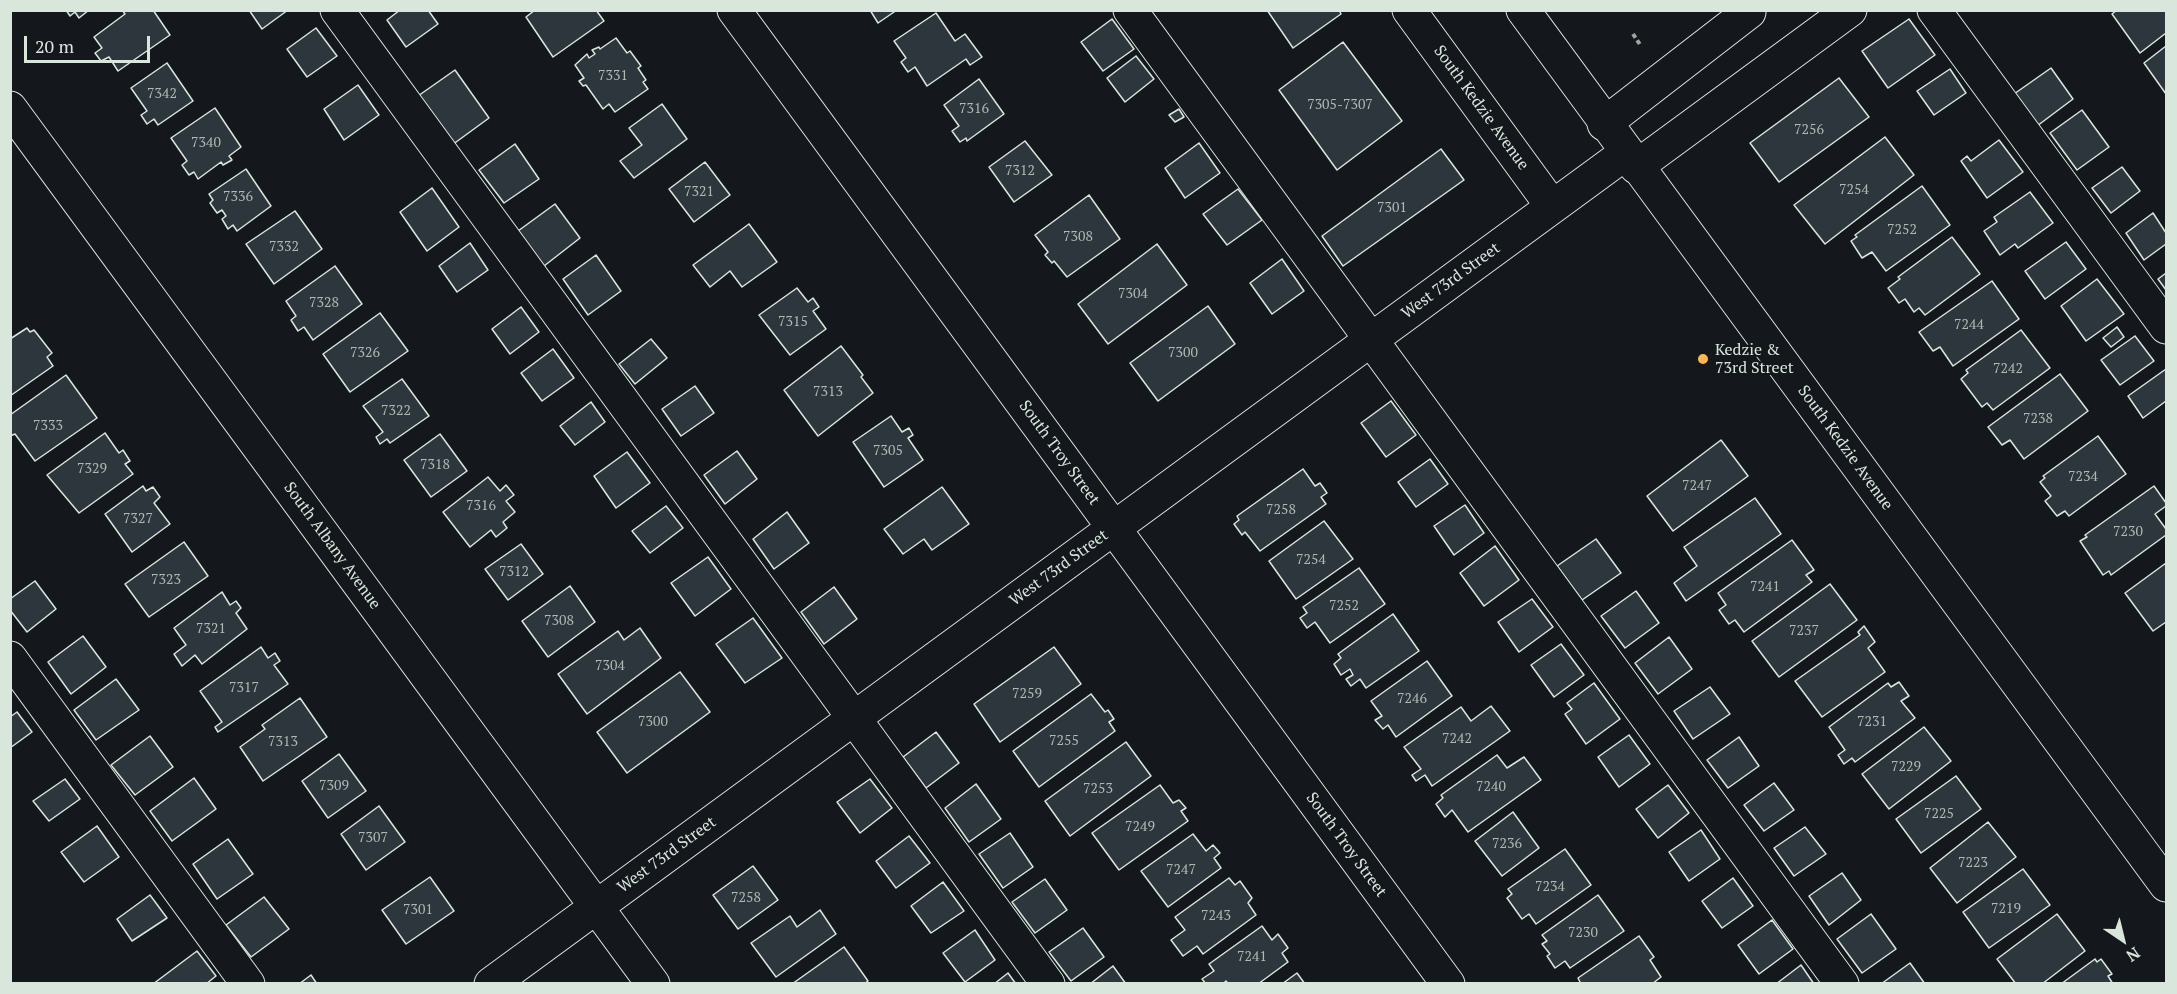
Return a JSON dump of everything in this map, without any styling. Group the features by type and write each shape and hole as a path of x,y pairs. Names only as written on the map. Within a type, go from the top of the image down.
{"street":[{"path":"337,10 1048,984"},
{"name":"South Troy Street","path":"734,10 1448,984"},
{"path":"1130,10 1842,984"},
{"name":"South Kedzie Avenue","path":"1409,10 1552,206"},
{"name":"South Kedzie Avenue","path":"1523,10 2166,885"},
{"path":"1605,124 1749,12 1748,10"},
{"name":"West 73rd Street","path":"491,984 1552,206 1631,160 1850,10"},
{"path":"1934,10 2166,327"},
{"name":"South Albany Avenue","path":"10,108 654,984"},
{"path":"10,658 248,984"}],"path":[{"path":"1633,34 1641,46"}],"building":[{"path":"66,10 89,10 79,18 75,12 70,16"},
{"path":"122,10 153,10 170,35 118,71 109,57 101,61 95,53 102,48 94,37 125,14"},
{"path":"249,10 288,10 262,29"},
{"path":"400,10 428,10 438,24 406,47 387,20"},
{"path":"535,10 596,10 604,21 553,57 526,17"},
{"path":"870,10 897,10 878,23"},
{"path":"1267,10 1339,10 1341,14 1293,48"},
{"path":"2117,10 2166,10 2166,33 2140,53 2112,14"},
{"path":"936,13 955,41 965,34 982,57 970,65 966,59 927,86 915,67 908,72 901,62 906,58 894,41"},
{"path":"1112,19 1134,49 1103,71 1081,42"},
{"path":"1909,19 1935,55 1888,88 1862,51"},
{"path":"316,28 337,56 307,77 287,49"},
{"path":"616,38 641,66 638,68 646,80 643,82 648,89 615,112 609,104 603,109 586,85 583,86 579,81 584,78 575,65 587,54 589,58 595,54 592,50 599,47 600,49"},
{"path":"1343,42 1402,121 1337,170 1279,90"},
{"path":"2166,46 2166,94 2144,63"},
{"path":"1136,56 1154,79 1125,102 1107,78"},
{"path":"167,63 193,101 158,125 154,119 147,124 141,115 147,111 131,88"},
{"path":"2051,68 2073,99 2037,126 2014,94"},
{"path":"1950,69 1966,93 1934,115 1917,91"},
{"path":"455,70 489,118 452,145 418,96"},
{"path":"1839,78 1869,117 1779,182 1750,143"},
{"path":"979,79 1004,114 967,141 966,138 960,142 952,131 959,126 944,105"},
{"path":"358,85 379,115 344,140 324,109"},
{"path":"662,104 687,139 634,178 620,161 642,145 629,128"},
{"path":"215,108 241,147 229,156 232,160 223,165 221,162 198,179 194,172 189,175 182,165 187,161 171,138"},
{"path":"1179,109 1184,117 1175,122 1169,115"},
{"path":"2082,110 2109,147 2077,170 2050,133"},
{"path":"1885,137 1914,175 1825,244 1794,205"},
{"path":"1999,140 2023,172 1987,198 1961,161 1967,156 1971,161"},
{"path":"1025,141 1052,175 1014,202 989,167"},
{"path":"1199,143 1220,173 1185,198 1165,168"},
{"path":"515,144 539,179 504,203 479,170"},
{"path":"1441,149 1464,180 1343,266 1322,236"},
{"path":"705,162 730,195 694,222 669,189"},
{"path":"2122,167 2140,191 2111,213 2092,188"},
{"path":"246,169 271,206 237,231 233,225 228,229 222,219 226,216 222,210 217,213 210,203 213,200 209,194"},
{"path":"1922,186 1950,225 1886,271 1872,252 1862,258 1851,241 1857,237 1855,235"},
{"path":"432,188 459,227 427,251 400,212"},
{"path":"1238,189 1262,220 1227,245 1203,214"},
{"path":"2030,192 2053,223 2018,248 2015,244 2000,255 1984,231 1997,222 1994,217"},
{"path":"1089,195 1120,239 1067,277 1054,261 1052,263 1045,255 1048,252 1035,235"},
{"path":"555,204 580,238 544,266 518,231"},
{"path":"295,211 322,249 274,284 246,244"},
{"path":"2153,213 2166,233 2166,244 2144,260 2126,233"},
{"path":"749,224 777,262 742,287 730,271 710,287 693,265"},
{"path":"1952,237 1980,274 1925,315 1919,308 1914,312 1905,299 1899,303 1888,288 1900,279 1898,277"},
{"path":"2066,242 2086,269 2045,299 2025,271"},
{"path":"470,243 488,270 457,292 439,266"},
{"path":"1157,244 1187,285 1108,344 1078,304"},
{"path":"596,255 621,291 588,315 563,279"},
{"path":"1282,259 1304,291 1272,314 1250,283"},
{"path":"335,266 362,304 313,340 304,327 298,331 291,320 296,316 286,301"},
{"path":"2166,273 2166,290 2158,279"},
{"path":"2097,279 2124,314 2086,341 2061,306"},
{"path":"1992,281 2019,319 1953,366 1940,347 1933,351 1919,332"},
{"path":"797,288 808,302 813,298 819,307 813,311 826,329 790,355 759,315"},
{"path":"1208,306 1235,344 1158,401 1130,363"},
{"path":"521,307 539,332 510,354 492,329"},
{"path":"380,313 408,351 350,392 323,354"},
{"path":"2117,327 2124,337 2111,347 2103,338"},
{"path":"27,328 30,332 34,330 52,353 47,357 53,366 10,396 10,339"},
{"path":"2021,330 2050,368 1993,410 1987,403 1982,407 1961,379 1968,373 1966,370"},
{"path":"2135,336 2154,361 2120,385 2101,360"},
{"path":"651,339 667,358 635,384 619,364"},
{"path":"841,346 863,375 861,377 873,393 818,436 784,390"},
{"path":"553,349 574,378 542,401 521,373"},
{"path":"2166,369 2166,401 2143,418 2128,396"},
{"path":"2060,374 2088,411 2024,459 2010,440 2002,445 1988,427"},
{"path":"66,375 97,418 35,461 15,434 10,436 10,415"},
{"path":"402,379 429,416 390,443 387,439 380,444 376,437 383,432 363,406"},
{"path":"695,386 714,413 681,436 662,409"},
{"path":"1391,401 1416,435 1386,457 1361,423"},
{"path":"591,402 605,422 575,445 560,426"},
{"path":"891,416 902,432 909,428 913,435 908,438 923,460 884,487 853,442"},
{"path":"105,433 119,453 123,450 130,461 125,464 133,474 79,513 47,475"},
{"path":"440,434 467,471 431,497 404,460"},
{"path":"2098,436 2126,474 2069,516 2065,511 2057,516 2045,501 2051,496 2040,482 2045,478 2043,476"},
{"path":"1721,440 1748,476 1673,531 1647,496"},
{"path":"737,451 757,479 725,504 704,475"},
{"path":"627,452 650,483 616,508 594,476"},
{"path":"1430,459 1448,484 1416,507 1398,482"},
{"path":"1303,469 1315,486 1320,483 1327,493 1321,497 1326,504 1260,551 1245,532 1242,535 1234,524 1239,520 1237,516"},
{"path":"488,477 500,491 506,485 514,495 506,501 515,512 503,522 507,528 496,537 491,530 470,547 443,512"},
{"path":"143,486 146,491 153,487 160,497 154,503 170,524 132,552 105,514"},
{"path":"2154,486 2166,503 2166,506 2155,514 2166,529 2166,535 2111,575 2109,571 2103,575 2080,541 2087,537 2085,535"},
{"path":"942,487 969,524 932,550 924,539 903,554 884,529"},
{"path":"1755,498 1781,534 1686,601 1674,583 1697,566 1684,547"},
{"path":"1465,505 1484,533 1454,555 1434,526"},
{"path":"666,506 683,528 650,553 632,531"},
{"path":"787,512 809,543 774,569 753,539"},
{"path":"1324,521 1353,559 1296,599 1269,561"},
{"path":"1596,539 1621,573 1582,600 1557,566"},
{"path":"1792,540 1814,570 1806,575 1812,582 1744,632 1735,620 1729,624 1719,610 1726,605 1718,593"},
{"path":"184,542 208,576 149,617 125,584"},
{"path":"521,544 543,574 508,600 485,569"},
{"path":"1495,546 1519,580 1484,606 1460,573"},
{"path":"708,557 731,589 695,616 671,583"},
{"path":"2166,563 2166,622 2153,631 2125,593"},
{"path":"1359,568 1385,604 1330,643 1315,622 1307,628 1300,618 1307,613 1303,607"},
{"path":"35,581 56,609 27,632 10,610 10,599"},
{"path":"1830,584 1857,620 1779,677 1752,641"},
{"path":"570,586 595,622 548,657 522,621"},
{"path":"834,587 857,619 824,644 801,612"},
{"path":"1636,591 1659,623 1625,648 1601,616"},
{"path":"222,592 230,605 236,601 241,608 236,613 247,629 202,664 195,655 182,666 174,654 186,645 174,628"},
{"path":"1532,599 1553,627 1519,652 1498,622"},
{"path":"1393,614 1419,651 1366,688 1360,679 1351,686 1346,679 1353,675 1350,669 1341,675 1334,664 1341,658 1338,654"},
{"path":"753,618 782,658 745,683 716,644"},
{"path":"1864,626 1875,642 1868,648 1885,672 1822,717 1795,681 1860,635 1858,632"},
{"path":"640,628 661,658 587,714 558,674 618,631 624,640"},
{"path":"83,636 106,667 71,694 48,662"},
{"path":"1669,637 1692,669 1658,694 1635,663"},
{"path":"1561,644 1584,675 1554,697 1531,665"},
{"path":"261,647 268,658 275,653 280,661 274,665 288,684 218,732 215,727 222,722 200,691"},
{"path":"1054,647 1081,684 1000,742 974,704"},
{"path":"1427,661 1452,696 1396,737 1388,725 1383,729 1375,720 1382,716 1371,701"},
{"path":"680,672 710,712 627,773 597,732"},
{"path":"116,679 139,710 96,740 74,710"},
{"path":"1899,682 1909,696 1901,701 1915,718 1855,762 1852,758 1844,764 1838,755 1845,750 1829,727 1888,683 1891,687"},
{"path":"1594,683 1620,719 1586,744 1565,714 1572,709 1567,703"},
{"path":"1710,687 1730,714 1693,739 1674,711"},
{"path":"1091,694 1105,712 1108,710 1114,719 1109,722 1115,731 1039,787 1013,751"},
{"path":"300,698 327,737 263,781 240,747 265,729 262,725"},
{"path":"1491,706 1510,731 1432,786 1425,775 1416,781 1412,775 1421,769 1404,747 1461,707 1471,721"},
{"path":"17,712 32,732 10,748 10,717"},
{"path":"1924,727 1951,761 1889,809 1862,774"},
{"path":"936,732 959,763 926,788 903,757"},
{"path":"1629,735 1650,764 1619,787 1598,757"},
{"path":"150,736 173,767 135,795 111,765"},
{"path":"1739,737 1759,766 1728,788 1707,760"},
{"path":"1126,742 1151,776 1070,836 1045,801"},
{"path":"339,754 366,791 328,818 302,781"},
{"path":"1497,755 1507,768 1524,757 1541,780 1468,832 1452,810 1445,817 1436,804 1443,798 1441,795"},
{"path":"1956,776 1981,809 1921,853 1896,819"},
{"path":"194,778 216,809 172,841 150,811"},
{"path":"65,779 80,799 49,821 33,801"},
{"path":"870,779 892,808 860,833 837,802"},
{"path":"1774,783 1794,810 1764,831 1744,805"},
{"path":"976,784 1001,819 969,842 945,808"},
{"path":"1160,785 1173,803 1179,800 1186,808 1181,811 1188,821 1119,870 1092,833"},
{"path":"1668,785 1689,813 1658,838 1636,809"},
{"path":"379,806 405,842 366,870 341,834"},
{"path":"1513,812 1539,848 1502,876 1475,841"},
{"path":"1988,822 2016,857 1957,903 1930,868"},
{"path":"97,826 119,857 84,882 61,852"},
{"path":"1805,827 1826,854 1794,876 1774,848"},
{"path":"1701,830 1720,859 1689,881 1669,852"},
{"path":"1010,833 1033,867 1003,888 979,854"},
{"path":"1193,834 1206,851 1213,845 1220,853 1214,858 1221,868 1168,907 1141,871"},
{"path":"909,836 930,863 896,888 876,861"},
{"path":"228,839 253,874 217,899 193,864"},
{"path":"1565,849 1591,885 1536,924 1529,914 1522,919 1507,898 1512,894 1508,889"},
{"path":"753,866 778,900 738,929 713,895"},
{"path":"2023,869 2050,905 1989,948 1963,912"},
{"path":"1842,873 1861,900 1829,925 1809,896"},
{"path":"430,877 454,911 406,944 382,910"},
{"path":"1229,878 1235,885 1240,881 1252,898 1248,903 1256,915 1203,954 1197,946 1183,956 1171,940 1185,930 1175,917"},
{"path":"1733,878 1753,906 1722,928 1702,901"},
{"path":"1045,879 1067,910 1035,933 1012,902"},
{"path":"943,882 964,911 931,933 911,906"},
{"path":"150,895 167,918 132,941 117,919"},
{"path":"1598,895 1624,931 1570,968 1565,961 1555,968 1547,956 1550,954 1542,944 1547,941 1542,935"},
{"path":"264,897 289,929 251,957 226,925"},
{"path":"820,910 836,934 776,977 751,943 790,916 797,927"},
{"path":"1871,914 1896,949 1862,973 1837,939"},
{"path":"2057,914 2085,951 2042,984 2016,984 1997,959"},
{"path":"1772,920 1793,949 1759,974 1738,945"},
{"path":"1262,926 1272,940 1278,934 1288,948 1282,953 1288,962 1258,984 1228,984 1226,981 1223,984 1206,984 1202,979 1214,971 1209,964"},
{"path":"1083,928 1104,957 1071,981 1049,952"},
{"path":"975,930 995,960 965,982 943,953"},
{"path":"1639,936 1654,957 1650,960 1661,977 1652,984 1581,984 1578,978"},
{"path":"844,947 868,981 864,984 792,984"},
{"path":"197,951 216,976 206,984 153,984"},
{"path":"2095,959 2097,962 2101,959 2112,974 2108,976 2113,984 2061,984"},
{"path":"1910,963 1925,984 1881,984"},
{"path":"1801,965 1814,984 1776,984"},
{"path":"1113,966 1126,984 1090,984"},
{"path":"1008,973 1016,984 994,984"},
{"path":"1297,973 1305,984 1282,984"},
{"path":"311,975 317,984 299,984"}],"place":[{"name":"Kedzie & 73rd Street","path":"1703,359"}]}
